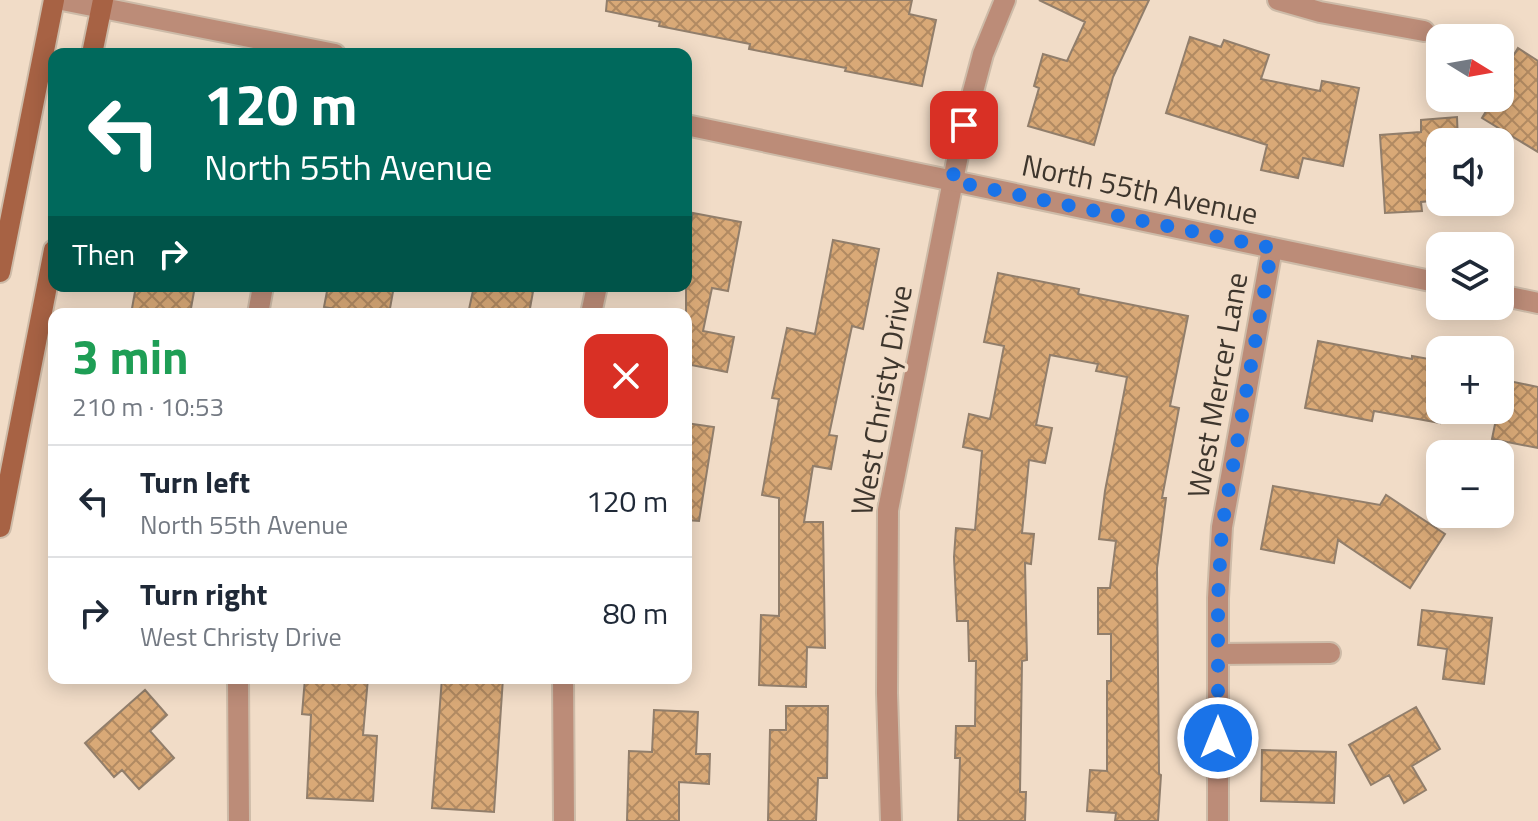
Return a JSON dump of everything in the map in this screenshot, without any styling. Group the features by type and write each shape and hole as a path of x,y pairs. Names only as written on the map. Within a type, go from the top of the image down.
{"main road":[{"path":"0,272 54,0"},
{"path":"93,48 102,3"},
{"path":"0,527 48,281"}],"street":[{"path":"62,0 102,3 294,48"},
{"name":"West Christy Drive","path":"891,821 887,693 888,510 964,125 983,54 1005,0"},
{"path":"1278,0 1320,12 1424,31"},
{"name":"North 55th Avenue","path":"692,126 1426,280"},
{"name":"West Mercer Lane","path":"1218,821 1218,598 1222,527 1272,248"},
{"path":"1514,298 1538,303"},
{"path":"1218,654 1330,653"},
{"path":"238,684 239,821"},
{"path":"563,684 564,821"}],"building":[{"path":"607,0 912,0 909,14 936,20 922,86 749,49 750,44 659,26 660,22 606,11"},
{"path":"1039,0 1149,0 1113,77 1094,145 1028,126 1039,88 1034,86 1043,54 1067,61 1085,22"},
{"path":"1190,37 1221,47 1224,40 1269,55 1261,79 1320,91 1322,81 1359,88 1343,166 1303,158 1298,178 1261,170 1267,145 1166,113"},
{"path":"1518,48 1538,61 1538,152 1514,137 1514,128 1498,128 1482,118 1486,112 1514,112 1514,55"},
{"path":"1457,117 1457,128 1426,128 1426,201 1421,202 1422,211 1385,213 1380,135 1421,132 1421,120"},
{"path":"693,213 741,222 728,291 712,288 703,331 734,337 727,372 692,365 692,308 686,308 686,292 692,292"},
{"path":"833,240 879,249 863,329 852,326 829,435 837,436 831,469 813,466 804,522 823,522 825,648 807,647 806,687 759,685 761,615 779,616 779,498 762,495 779,399 772,398 787,328 815,334"},
{"path":"998,273 1079,289 1078,294 1188,316 1170,406 1179,408 1162,498 1166,498 1157,568 1161,775 1158,821 1115,821 1116,813 1087,811 1090,770 1107,771 1107,681 1111,681 1111,634 1098,634 1098,588 1110,588 1116,541 1099,539 1127,377 1096,371 1098,364 1050,355 1036,425 1052,428 1045,463 1029,460 1022,533 1034,534 1031,564 1025,563 1027,660 1022,661 1020,792 1026,792 1025,821 958,821 960,758 955,758 956,726 975,726 976,661 969,661 968,621 957,621 956,528 975,530 982,451 963,447 969,414 990,419 1004,346 984,342"},
{"path":"135,292 194,292 191,308 132,308"},
{"path":"327,292 393,292 390,308 324,307"},
{"path":"473,292 533,292 530,308 469,308"},
{"path":"1318,341 1412,359 1412,356 1426,358 1426,420 1374,411 1372,421 1305,408"},
{"path":"1514,382 1538,387 1538,448 1514,443 1514,440 1492,439 1495,424 1514,424"},
{"path":"692,424 714,427 699,521 692,520"},
{"path":"1273,486 1380,505 1386,495 1426,521 1426,528 1436,528 1445,534 1410,588 1338,540 1334,563 1261,549"},
{"path":"1422,610 1492,618 1484,684 1443,679 1447,649 1418,645"},
{"path":"304,684 367,684 363,735 377,736 373,801 307,798 311,715 302,714"},
{"path":"442,684 503,684 494,812 432,808"},
{"path":"145,690 167,715 150,731 174,758 139,789 122,770 114,777 85,743"},
{"path":"786,706 828,706 827,778 818,778 816,821 768,821 770,730 786,730"},
{"path":"1416,707 1440,749 1412,766 1426,790 1404,803 1389,775 1371,785 1349,745"},
{"path":"654,710 698,712 696,754 710,754 709,784 679,782 679,821 627,821 629,751 652,752"},
{"path":"1262,750 1336,752 1334,803 1261,801"}],"route":[{"path":"964,125 952,181 1272,248 1222,527 1218,598 1218,738"}]}
